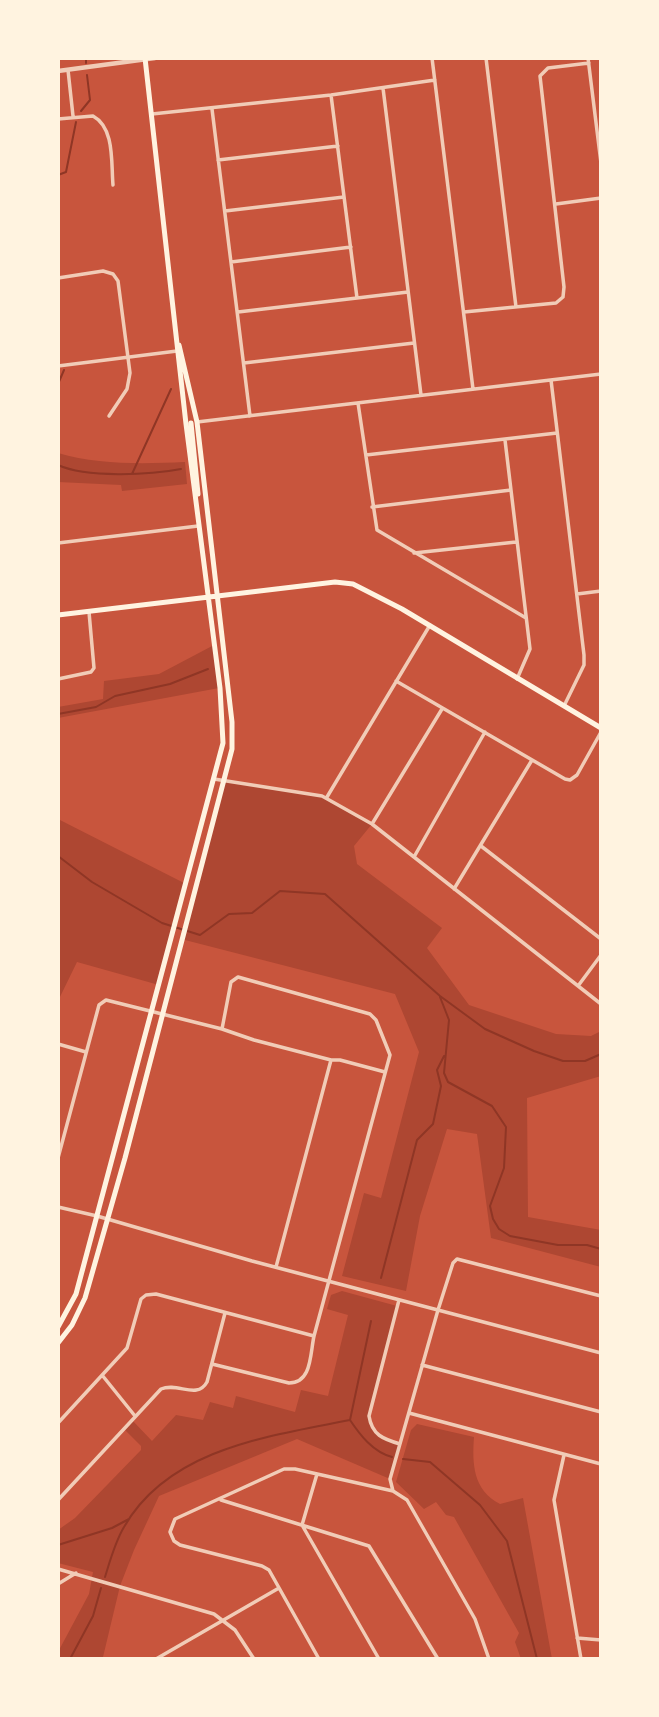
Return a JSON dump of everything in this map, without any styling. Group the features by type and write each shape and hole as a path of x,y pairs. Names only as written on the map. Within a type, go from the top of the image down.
{"main road":[{"path":"58,1343 82,1306 108,1219 232,749 233,733 218,597 179,349 145,58"},
{"path":"58,1327 76,1295 223,743 223,724 197,518 197,474 179,349"},
{"path":"58,615 335,582 353,584 430,625 601,730"}],"street":[{"path":"58,71 155,58"},
{"path":"432,58 473,389"},
{"path":"486,58 516,307"},
{"path":"464,312 556,303 564,297 540,76 548,68 589,60 601,163"},
{"path":"68,70 74,117"},
{"path":"151,114 331,95 435,80"},
{"path":"383,88 421,395"},
{"path":"331,95 357,298"},
{"path":"212,109 250,416"},
{"path":"58,119 93,116 105,125 113,185"},
{"path":"218,160 338,146"},
{"path":"225,211 344,197"},
{"path":"556,204 601,198"},
{"path":"231,262 351,247"},
{"path":"58,278 103,271 116,277 130,373 127,388 109,416"},
{"path":"238,312 408,292"},
{"path":"244,363 414,343"},
{"path":"58,366 179,349"},
{"path":"191,423 601,374"},
{"path":"551,380 584,660 564,706"},
{"path":"358,403 377,530 526,618"},
{"path":"366,455 557,433"},
{"path":"505,440 530,651 517,679"},
{"path":"372,507 511,490"},
{"path":"58,543 198,526"},
{"path":"414,553 516,541"},
{"path":"577,594 601,591"},
{"path":"58,679 91,673 94,668 89,612"},
{"path":"327,797 430,625"},
{"path":"396,681 562,778 570,780 577,775 601,730"},
{"path":"372,824 443,708"},
{"path":"414,857 485,733"},
{"path":"454,890 532,760"},
{"path":"214,779 327,797 372,824 601,1004"},
{"path":"481,846 601,939"},
{"path":"578,986 601,955"},
{"path":"212,1364 284,1382 298,1382 303,1379 389,1051 376,1020 370,1014 238,977 231,982 222,1029"},
{"path":"58,1158 99,1005 104,1001 385,1072"},
{"path":"58,1045 86,1052"},
{"path":"275,1268 331,1060"},
{"path":"58,1207 275,1268 601,1353"},
{"path":"393,1491 390,1479 438,1310 453,1263 457,1259 462,1258 601,1296"},
{"path":"58,1423 128,1345 141,1299 146,1295 165,1297 314,1336"},
{"path":"399,1300 369,1419 373,1430 381,1438 400,1444"},
{"path":"58,1500 164,1387 198,1391 203,1388 225,1313"},
{"path":"422,1365 601,1412"},
{"path":"102,1375 135,1416"},
{"path":"409,1413 601,1464"},
{"path":"564,1455 554,1500 581,1659"},
{"path":"319,1659 265,1568 180,1545 174,1541 170,1532 175,1519 284,1469 393,1491 407,1500 477,1623 489,1659"},
{"path":"317,1474 302,1525 379,1659"},
{"path":"219,1500 361,1542 373,1549 438,1659"},
{"path":"58,1569 195,1607 225,1620 254,1659"},
{"path":"58,1584 76,1573"},
{"path":"156,1659 279,1588"},
{"path":"577,1638 601,1640"}],"shaded area":[{"path":"58,453 105,462 185,462 187,484 122,491 121,485 58,482"},
{"path":"214,645 219,688 58,718 58,707 103,699 104,681 159,674"},
{"path":"224,780 322,796 372,824 354,846 357,864 442,928 427,948 469,1005 556,1034 591,1036 601,1031 601,1076 527,1098 528,1217 601,1230 601,1267 491,1238 477,1134 447,1129 420,1216 406,1291 342,1276 364,1193 381,1198 419,1052 395,994 181,939"},
{"path":"58,819 186,884 159,985 77,962 58,1001"},
{"path":"342,1291 397,1306 369,1416 377,1435 400,1444 390,1479 297,1439 159,1496 120,1586 103,1657 58,1659 58,1652 89,1594 93,1572 58,1563 58,1530 75,1518 141,1450 141,1446 124,1429 132,1420 152,1441 176,1415 203,1420 210,1402 233,1408 236,1396 295,1412 301,1390 328,1396 348,1315 327,1309 331,1295"},
{"path":"417,1424 474,1437 474,1466 484,1491 500,1504 523,1498 552,1659 521,1659 515,1642 519,1633 454,1517 446,1515 436,1502 424,1509 396,1482 411,1430"}],"waterway":[{"path":"86,58 86,63"},
{"path":"81,111 90,100 87,75"},
{"path":"58,175 66,172 76,122"},
{"path":"58,384 64,370"},
{"path":"132,474 171,389"},
{"path":"58,465 101,474 153,473 181,469"},
{"path":"58,714 96,707 115,696 170,684 208,669"},
{"path":"58,856 92,882 162,923 200,935 229,914 252,913 280,891 325,894 440,996 485,1029 563,1061 585,1061 601,1054"},
{"path":"440,997 449,1020 444,1073 448,1082 492,1106 506,1127 504,1168 490,1206 499,1229 510,1236 558,1245 587,1245 601,1249"},
{"path":"381,1278 417,1140 433,1124 441,1086 437,1070 444,1056"},
{"path":"371,1321 350,1420 373,1447 392,1457"},
{"path":"105,1577 124,1527 143,1500 167,1479 194,1463 255,1440 350,1420"},
{"path":"403,1459 430,1462 480,1505 507,1541 537,1659"},
{"path":"58,1545 112,1528 129,1519"},
{"path":"70,1659 93,1616 101,1588"}]}
